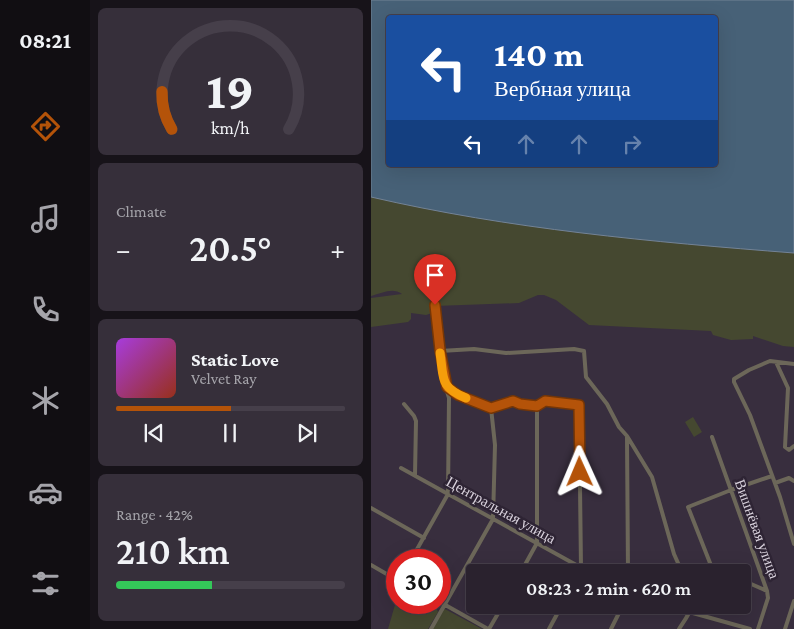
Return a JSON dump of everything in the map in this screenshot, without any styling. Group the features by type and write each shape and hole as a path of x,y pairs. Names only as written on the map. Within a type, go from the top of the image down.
{"street":[{"path":"417,549 448,494 449,398 440,350 435,305"},
{"path":"440,350 474,350 506,353 565,349 584,351 586,377 607,404 619,427 627,436 652,477 678,564"},
{"path":"794,364 770,362 759,365 735,379 734,382 748,410 780,497 794,544"},
{"path":"776,362 788,391 785,447 789,450 794,446"},
{"path":"447,387 458,395 491,408 513,401 520,404 537,406 545,401 579,405 581,564"},
{"path":"788,391 794,391"},
{"path":"403,404 416,421 415,475"},
{"path":"525,564 537,543 537,406"},
{"path":"451,594 493,518 495,445 491,408"},
{"path":"786,417 794,418"},
{"path":"627,436 629,564"},
{"name":"Вишнёвая улица","path":"712,437 767,590 768,598 758,629"},
{"name":"Центральная улица","path":"401,468 574,564"},
{"path":"710,564 688,507 772,476"},
{"path":"775,484 789,478 794,480"},
{"path":"371,508 423,538"},
{"path":"371,565 386,574"},
{"path":"751,584 767,590"},
{"path":"785,629 794,601"},
{"path":"451,608 489,629 498,614"},
{"path":"431,629 440,614"},
{"path":"549,629 557,614"},
{"path":"611,629 618,614"},
{"path":"679,629 689,614"},
{"path":"698,614 750,629"}],"green space":[{"path":"371,197 794,253 794,347 783,346 753,336 753,339 731,340 713,335 711,331 589,325 556,300 544,295 538,295 519,303 435,306 432,313 426,315 411,313 411,319 408,322 371,327 371,298 402,294 391,291 371,296"},
{"path":"693,417 702,432 694,437 685,422"},
{"path":"451,612 482,629 432,629 440,614 451,614"},
{"path":"392,614 437,614 428,629 388,629"}],"water":[{"path":"371,0 794,0 794,253 581,233 475,218 371,197"}],"slow traffic":[{"path":"440,353 445,385 458,395 466,398"}],"route":[{"path":"435,305 445,385 458,395 491,408 513,401 520,404 537,406 545,401 559,401 579,405 580,472"}]}
